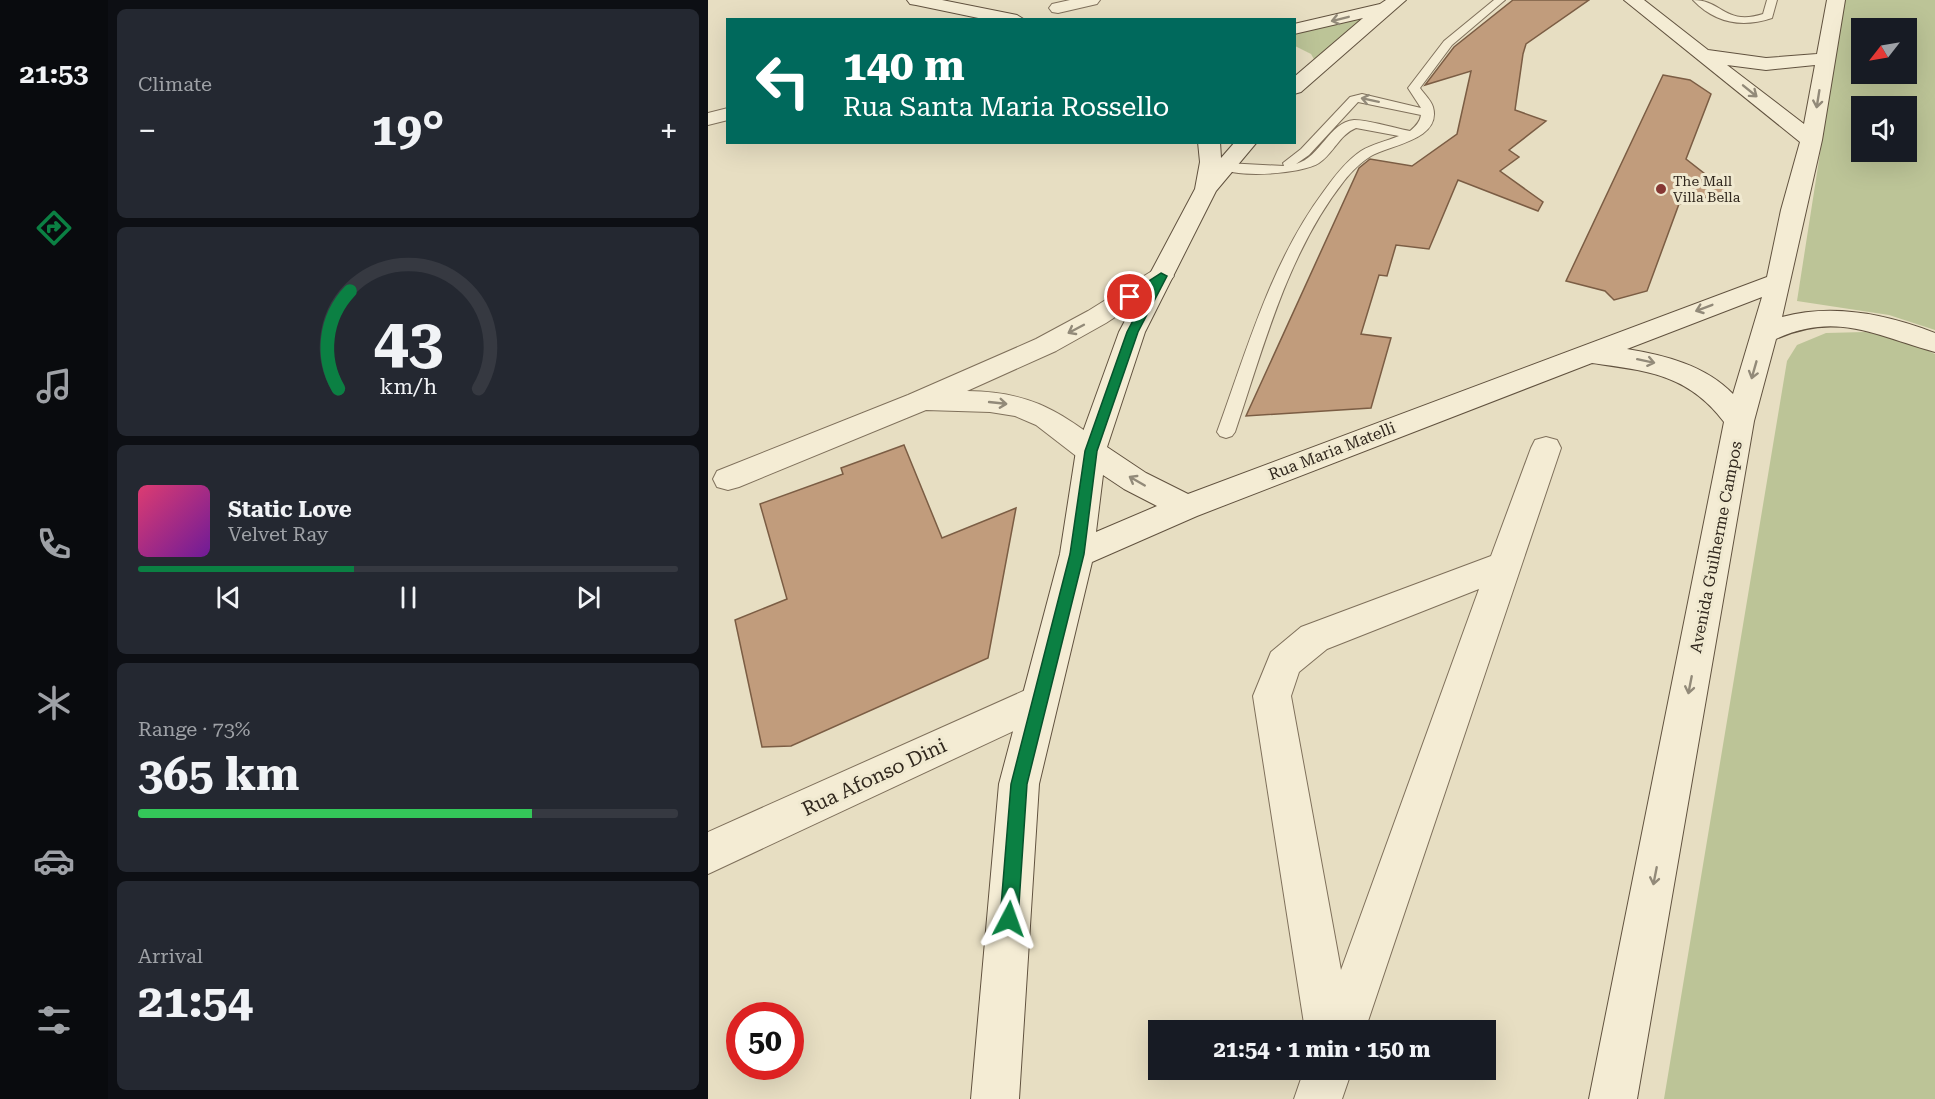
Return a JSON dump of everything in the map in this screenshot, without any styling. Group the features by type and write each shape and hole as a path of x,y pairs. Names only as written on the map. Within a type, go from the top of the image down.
{"main road":[{"path":"916,0 966,14 1000,18"},
{"path":"1058,8 1091,0"},
{"path":"1633,0 1811,140"},
{"name":"Avenida Guilherme Campos","path":"1613,1099 1739,421 1776,292 1793,210 1811,140 1836,0"},
{"path":"1296,28 1391,4"},
{"path":"1296,85 1309,63 1391,4"},
{"path":"1704,54 1741,63 1769,66 1793,65 1824,58"},
{"path":"708,119 726,114"},
{"path":"1209,144 1216,178"},
{"path":"995,1099 1019,784 1077,554 1091,451 1132,332 1216,178 1245,144"},
{"path":"728,479 918,402 1046,345 1098,317 1161,276"},
{"path":"1776,292 1862,321 1905,331 1935,343"},
{"name":"Rua Maria Matelli","path":"1077,554 1186,507 1735,297 1776,292"},
{"path":"1764,334 1793,322 1824,319 1862,321"},
{"path":"1588,353 1649,360 1681,372 1715,393 1739,421"},
{"path":"918,402 975,401 1012,405 1044,417 1135,481 1186,507"},
{"path":"1345,1020 1546,448"},
{"path":"1326,1020 1272,696 1284,663 1314,638 1504,565"},
{"name":"Rua Afonso Dini","path":"708,854 1039,701"},
{"path":"1318,1099 1325,1080"}],"lane":[{"path":"1226,432 1285,270 1301,236 1341,177 1365,155 1412,135 1421,126 1427,113 1427,106 1414,88 1448,43 1500,0"},
{"path":"1698,0 1722,18 1736,21 1768,16 1772,0"},
{"path":"1216,178 1291,162 1305,152 1354,99 1362,98 1427,113"},
{"path":"1266,168 1291,170 1313,162 1347,125 1364,124 1412,135"},
{"path":"1305,152 1320,156"}],"green space":[{"path":"1844,0 1935,0 1935,330 1889,315 1797,301"},
{"path":"1371,14 1315,61 1311,54 1296,46 1296,32"},
{"path":"1865,332 1907,340 1935,354 1935,1099 1664,1099 1787,361 1797,345 1826,333"}],"building":[{"path":"1513,0 1589,0 1526,44 1523,54 1515,110 1546,121 1509,150 1519,157 1500,171 1543,202 1538,211 1458,180 1429,249 1396,245 1387,276 1379,275 1361,334 1391,338 1371,408 1246,416 1359,168 1370,159 1412,166 1457,134 1471,71 1425,85 1454,47"},
{"name":"The Mall Villa Bella","path":"1663,75 1690,80 1711,94 1686,159 1728,192 1679,204 1647,291 1614,300 1605,291 1566,281"},
{"path":"904,445 942,538 1016,508 988,658 791,746 762,747 735,620 787,599 760,504 843,474 841,468"}],"place":[{"name":"The Mall Villa Bella","path":"1661,189"}],"route":[{"path":"1009,919 1019,784 1077,554 1091,451 1132,332 1161,276 1130,297"}]}
